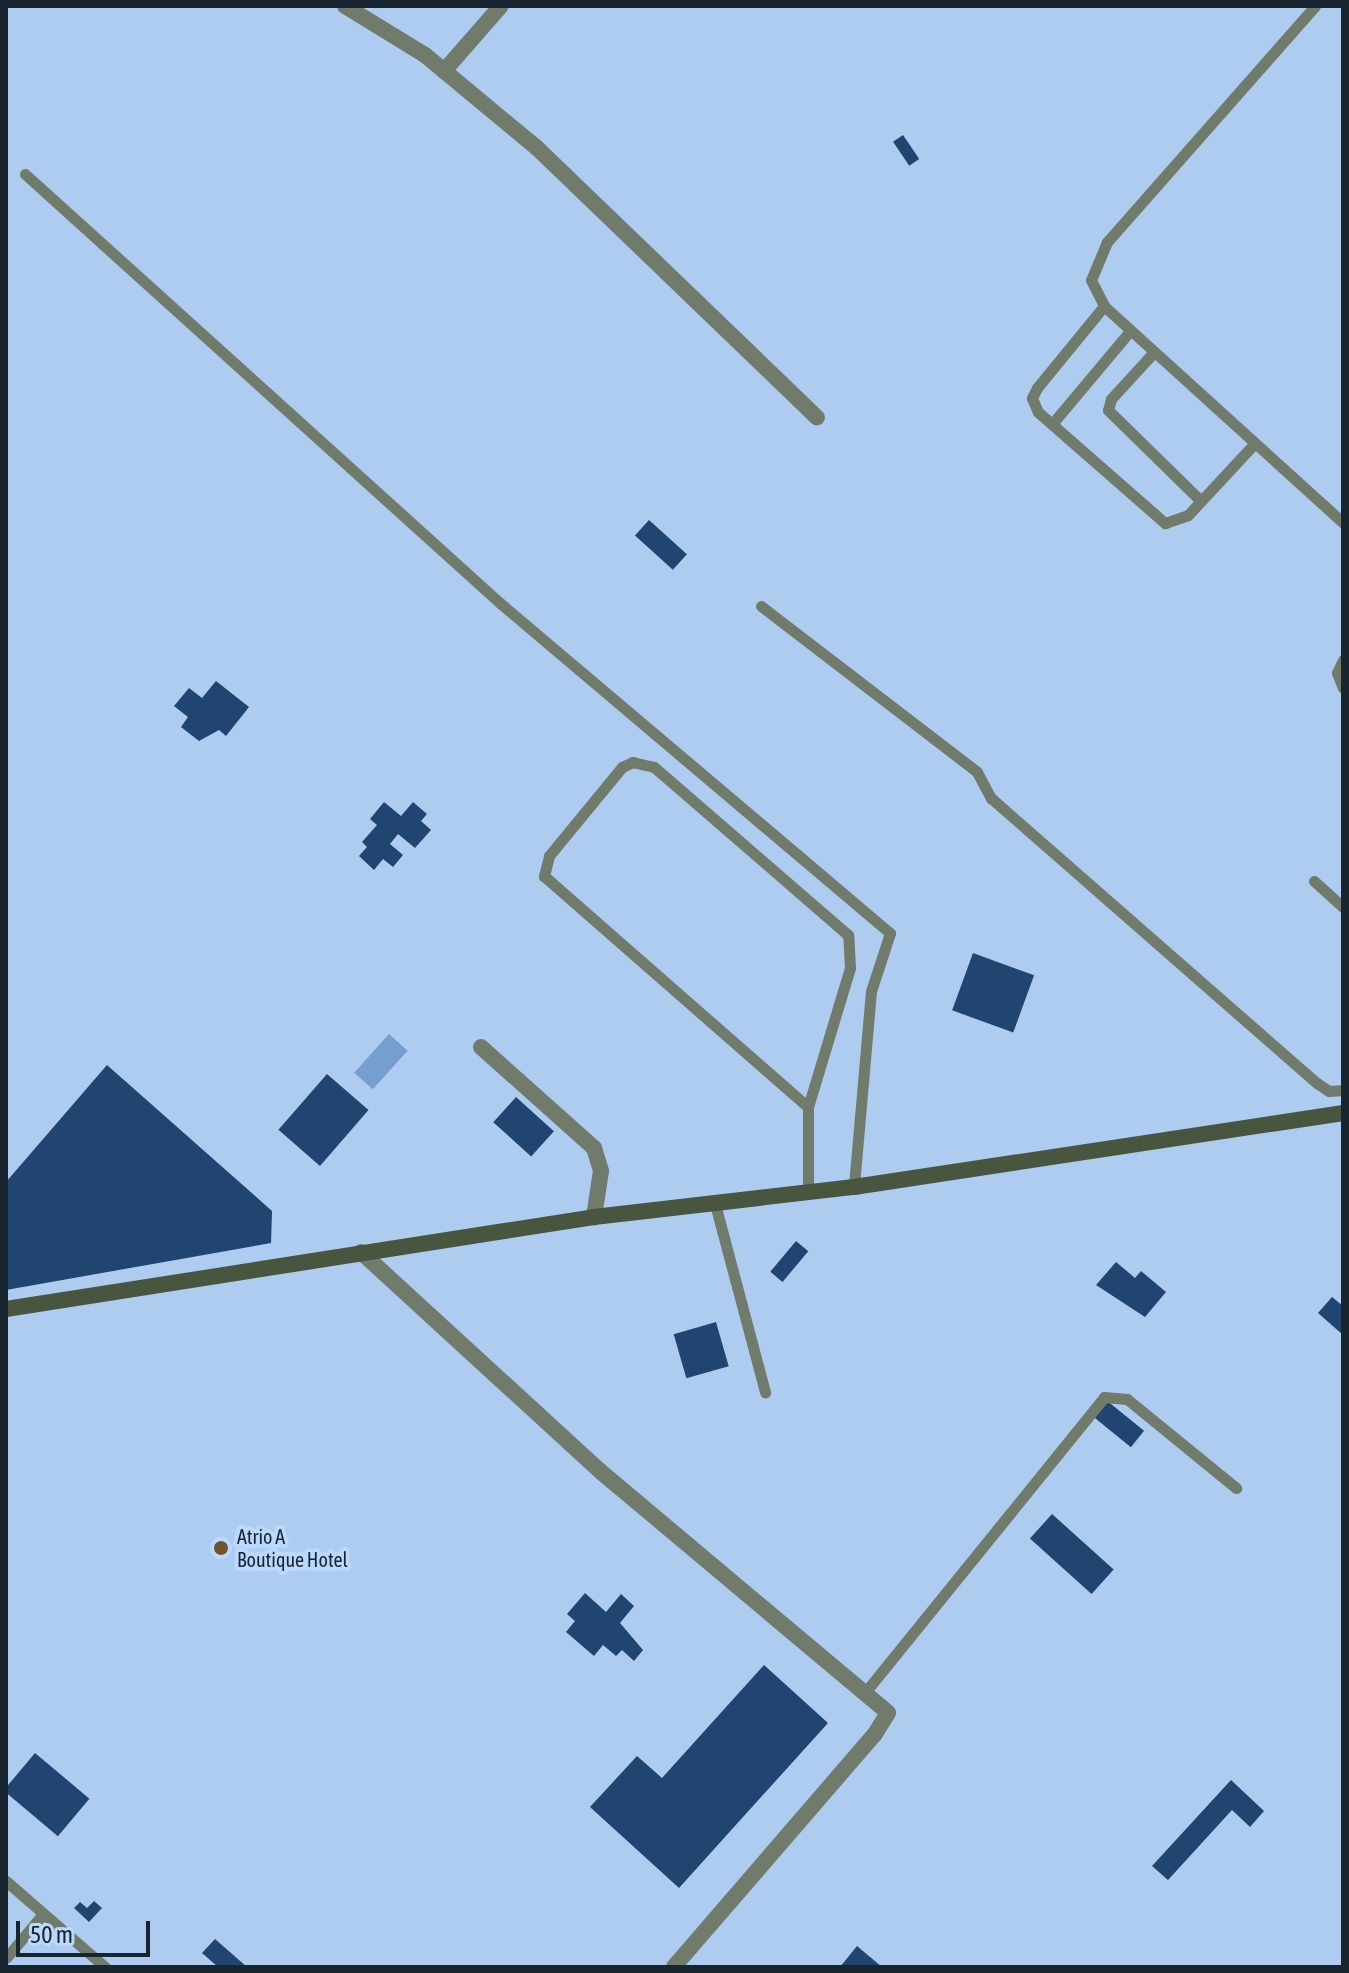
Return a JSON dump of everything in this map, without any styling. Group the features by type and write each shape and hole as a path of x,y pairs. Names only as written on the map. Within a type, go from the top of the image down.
{"main road":[{"path":"6,1309 594,1217 854,1187 1343,1113"}],"street":[{"path":"345,6 444,71 590,196 817,417"},
{"path":"444,71 501,6"},
{"path":"481,1047 594,1148 601,1171 594,1217"},
{"path":"361,1252 600,1471 867,1690 888,1713 883,1724 674,1967"}],"lane":[{"path":"1315,6 1107,242 1091,280 1104,306 1253,445 1343,523"},
{"path":"25,174 500,603 890,933 871,991 854,1187"},
{"path":"1104,306 1037,388 1033,405 1052,424 1165,523 1176,522 1201,501 1253,445"},
{"path":"1052,424 1130,331"},
{"path":"1154,352 1111,399 1108,410 1201,501"},
{"path":"761,606 977,772 991,798 1317,1083 1329,1091 1343,1090"},
{"path":"1343,660 1337,673 1343,688"},
{"path":"808,1107 544,876 549,856 622,767 633,762 654,767 848,935 850,968 808,1107 808,1193"},
{"path":"1314,881 1343,907"},
{"path":"715,1204 765,1392"},
{"path":"867,1690 1104,1397 1127,1399 1236,1488"},
{"path":"6,1881 105,1967"},
{"path":"6,1958 43,1914"}],"water":[{"path":"389,1034 408,1051 373,1089 354,1073"}],"building":[{"path":"903,135 919,159 909,166 893,142"},
{"path":"649,520 687,554 673,570 635,536"},
{"path":"216,681 249,707 226,736 219,730 199,741 181,727 188,717 174,706 189,688 202,698"},
{"path":"384,802 401,816 413,802 427,814 421,821 431,830 415,848 398,834 390,844 403,855 393,867 383,859 374,870 359,856 367,847 362,842 377,825 370,819"},
{"path":"973,953 1034,975 1013,1033 952,1010"},
{"path":"107,1065 272,1211 271,1243 6,1290 6,1182"},
{"path":"327,1074 369,1110 320,1166 278,1130"},
{"path":"516,1097 554,1131 531,1156 493,1122"},
{"path":"796,1241 808,1251 783,1282 770,1272"},
{"path":"1116,1262 1135,1278 1141,1271 1166,1292 1145,1317 1096,1285"},
{"path":"1332,1297 1343,1306 1343,1335 1318,1313"},
{"path":"716,1322 729,1366 686,1378 674,1334"},
{"path":"1106,1400 1144,1431 1131,1447 1093,1416"},
{"path":"1052,1514 1114,1570 1092,1594 1030,1539"},
{"path":"585,1593 606,1612 621,1594 634,1606 620,1623 643,1650 634,1661 622,1650 616,1656 603,1645 594,1656 566,1632 575,1621 567,1614"},
{"path":"764,1665 828,1723 679,1888 590,1807 637,1756 662,1778"},
{"path":"35,1753 89,1799 58,1836 6,1793 6,1788"},
{"path":"1231,1780 1264,1811 1250,1827 1232,1810 1168,1880 1152,1866"},
{"path":"94,1901 102,1908 89,1922 74,1908 80,1902 87,1908"},
{"path":"215,1939 247,1967 218,1967 202,1953"},
{"path":"857,1946 882,1967 840,1967"}],"place":[{"name":"Atrio A Boutique Hotel","path":"221,1548"}]}
